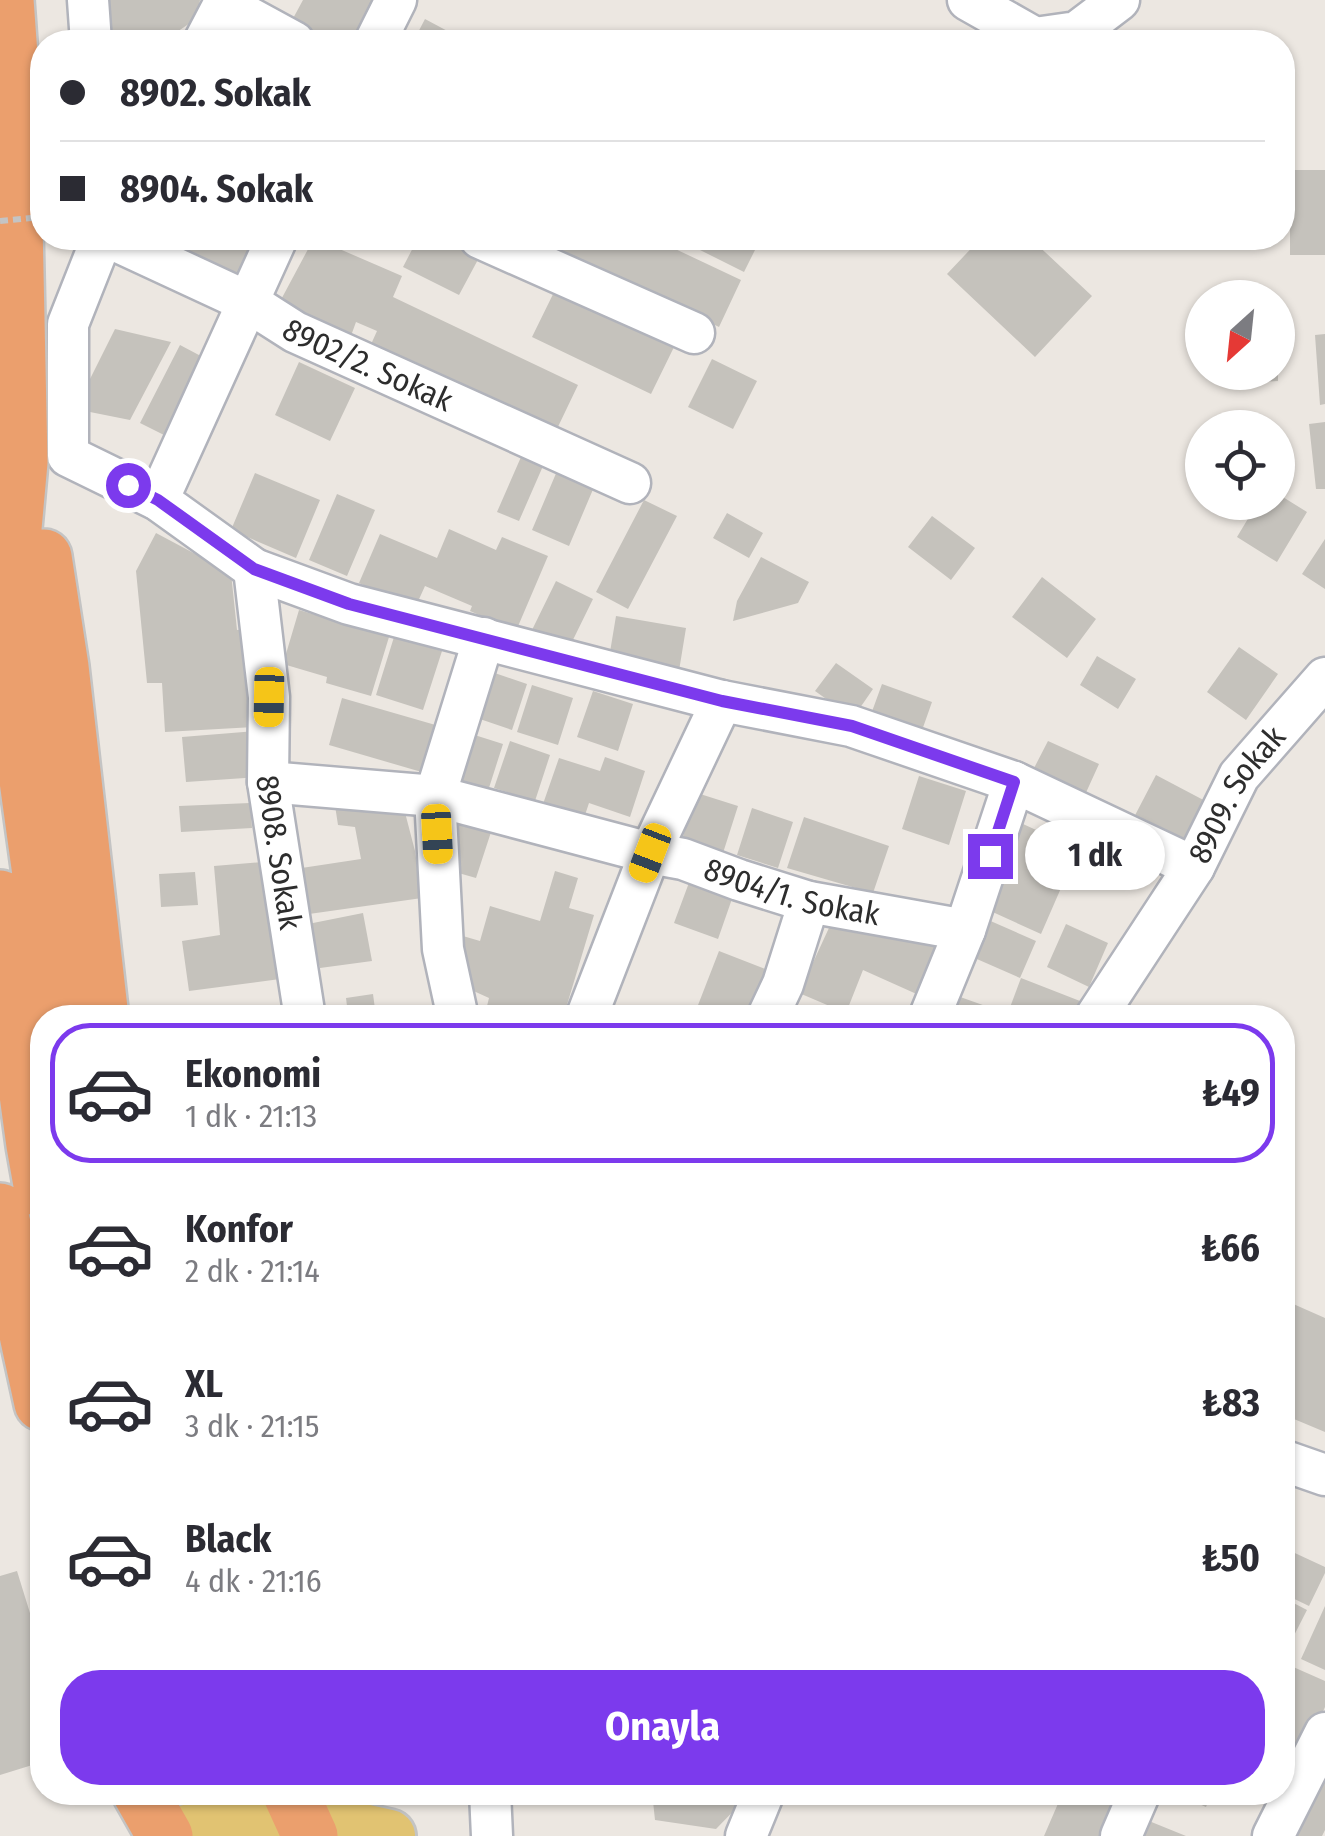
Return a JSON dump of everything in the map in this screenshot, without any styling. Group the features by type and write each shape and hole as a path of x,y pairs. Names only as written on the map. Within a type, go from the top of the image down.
{"highway":[{"path":"6,0 12,83 20,462 12,550 26,774 58,1005"},
{"path":"20,462 42,543 58,649 99,1005"},
{"path":"0,898 30,1116"},
{"path":"0,1210 30,1347"},
{"path":"148,1805 167,1836"}],"main road":[{"path":"167,1836 263,1810 389,1836"}],"street":[{"path":"88,0 90,30"},
{"path":"381,30 396,0"},
{"path":"968,0 1021,30"},
{"path":"1079,30 1119,0"},
{"path":"210,30 225,2 273,30"},
{"path":"97,250 68,324 68,456 158,500 254,569 349,604 722,701 852,726 1014,782 1194,866"},
{"name":"8902/2. Sokak","path":"136,250 248,302 296,332 630,484"},
{"path":"158,500 272,250"},
{"path":"507,250 694,333"},
{"name":"8908. Sokak","path":"254,569 269,697 268,782 302,1005"},
{"path":"455,1005 443,949 435,796 484,638"},
{"name":"8909. Sokak","path":"1103,1005 1194,866 1239,776 1325,678"},
{"path":"591,1005 650,853 722,701"},
{"name":"8904/1. Sokak","path":"268,782 435,796 683,859 810,902 965,930"},
{"path":"934,1005 965,930 1014,782"},
{"path":"773,1005 810,902"},
{"path":"1295,1792 1325,1733"},
{"path":"491,1805 492,1836"},
{"path":"746,1836 759,1805"},
{"path":"1121,1836 1134,1805"},
{"path":"1273,1836 1289,1805"}],"path":[{"path":"0,221 30,218"}],"building":[{"path":"103,0 200,0 196,19 180,30 104,30"},
{"path":"303,0 387,0 370,30 302,30 290,24"},
{"path":"425,19 446,30 419,30"},
{"path":"1295,170 1325,170 1325,255 1290,255 1290,250 1295,250"},
{"path":"177,250 262,250 246,286"},
{"path":"308,250 342,250 402,276 393,297 578,385 555,433 368,351 377,331 356,322 348,344 276,309"},
{"path":"412,250 472,250 481,254 459,295 403,267"},
{"path":"562,250 677,250 741,280 719,327"},
{"path":"700,250 755,250 744,272"},
{"path":"970,250 1043,250 1092,296 1035,357 947,274"},
{"path":"558,284 675,345 651,394 532,337"},
{"path":"115,329 171,342 130,420 75,409"},
{"path":"1325,334 1325,404 1320,405 1315,335"},
{"path":"180,345 214,363 174,440 140,423"},
{"path":"712,359 757,381 733,429 688,407"},
{"path":"299,362 355,388 330,441 275,415"},
{"path":"1325,422 1325,489 1316,489 1309,424"},
{"path":"521,457 543,466 519,521 497,512"},
{"path":"560,464 597,480 569,546 532,530"},
{"path":"255,473 320,500 296,558 231,530"},
{"path":"337,494 375,510 347,576 309,560"},
{"path":"644,500 677,516 628,609 596,592"},
{"path":"1295,505 1307,512 1277,562 1237,537 1247,520 1295,520"},
{"path":"727,513 763,533 749,558 713,538"},
{"path":"932,516 975,548 951,580 908,547"},
{"path":"449,529 496,550 502,537 548,556 516,631 425,586 415,608 359,583 380,534 437,558"},
{"path":"156,533 231,573 237,630 247,629 254,727 165,732 162,683 147,683 136,571"},
{"path":"1325,539 1325,589 1302,574"},
{"path":"761,557 809,582 798,603 733,621 737,601"},
{"path":"1042,577 1096,619 1067,658 1012,617"},
{"path":"556,581 593,599 569,648 532,630"},
{"path":"299,610 389,637 371,696 326,683 327,677 283,664"},
{"path":"616,616 686,628 678,677 608,664"},
{"path":"394,637 442,651 423,710 376,695"},
{"path":"1239,647 1278,674 1246,720 1207,692"},
{"path":"1097,656 1136,679 1118,709 1080,685"},
{"path":"836,663 873,689 853,718 815,691"},
{"path":"486,670 527,684 512,730 471,716"},
{"path":"882,684 932,702 920,736 870,717"},
{"path":"532,685 573,698 558,745 517,732"},
{"path":"593,691 633,704 618,751 577,737"},
{"path":"342,698 439,726 425,773 329,745"},
{"path":"257,731 261,777 186,782 182,737"},
{"path":"462,731 503,744 488,791 447,777"},
{"path":"510,741 550,755 535,801 494,788"},
{"path":"1048,741 1099,764 1084,797 1032,772"},
{"path":"605,757 645,771 630,817 589,803 584,818 543,804 559,758 600,771"},
{"path":"1156,775 1211,804 1185,852 1131,823"},
{"path":"919,776 966,791 949,845 902,829"},
{"path":"697,793 738,806 723,853 682,839"},
{"path":"334,799 402,801 422,898 302,915 295,869 361,859 355,827 338,825"},
{"path":"250,803 252,828 181,832 179,806"},
{"path":"752,808 793,822 778,868 737,855"},
{"path":"451,813 493,826 476,878 448,870"},
{"path":"804,817 889,846 873,893 787,868"},
{"path":"1023,824 1078,849 1041,934 986,909"},
{"path":"274,861 295,977 189,991 182,941 220,935 214,866"},
{"path":"555,871 578,878 569,908 594,915 567,1005 487,1005 489,998 467,988 456,934 480,941 490,906 540,921"},
{"path":"195,872 198,905 161,907 159,874"},
{"path":"690,880 733,896 718,939 674,923"},
{"path":"363,913 372,961 320,968 308,924"},
{"path":"834,917 950,941 921,996 863,970 849,1005 827,1005 799,993"},
{"path":"986,919 1036,941 1020,978 970,956"},
{"path":"1066,924 1108,943 1089,987 1047,967"},
{"path":"719,951 768,970 755,1005 698,1005"},
{"path":"1021,978 1080,1001 1078,1005 1011,1005"},
{"path":"949,993 983,1005 944,1005"},
{"path":"373,994 374,1005 347,1005 346,998"},
{"path":"1295,1305 1325,1318 1325,1432 1295,1419"},
{"path":"1295,1553 1325,1567 1309,1606 1295,1599"},
{"path":"17,1571 30,1613 30,1766 0,1775 0,1576"},
{"path":"1295,1604 1307,1610 1295,1634"},
{"path":"1325,1606 1325,1670 1301,1659"},
{"path":"1295,1668 1325,1681 1325,1707 1295,1773"},
{"path":"1325,1741 1322,1836 1276,1836"},
{"path":"653,1805 739,1805 716,1829 655,1820"},
{"path":"1057,1805 1116,1805 1102,1836 1044,1836"},
{"path":"1149,1821 1186,1836 1143,1836"}],"route":[{"path":"128,485 158,500 254,569 349,604 722,701 852,726 1014,782 990,856"}]}
